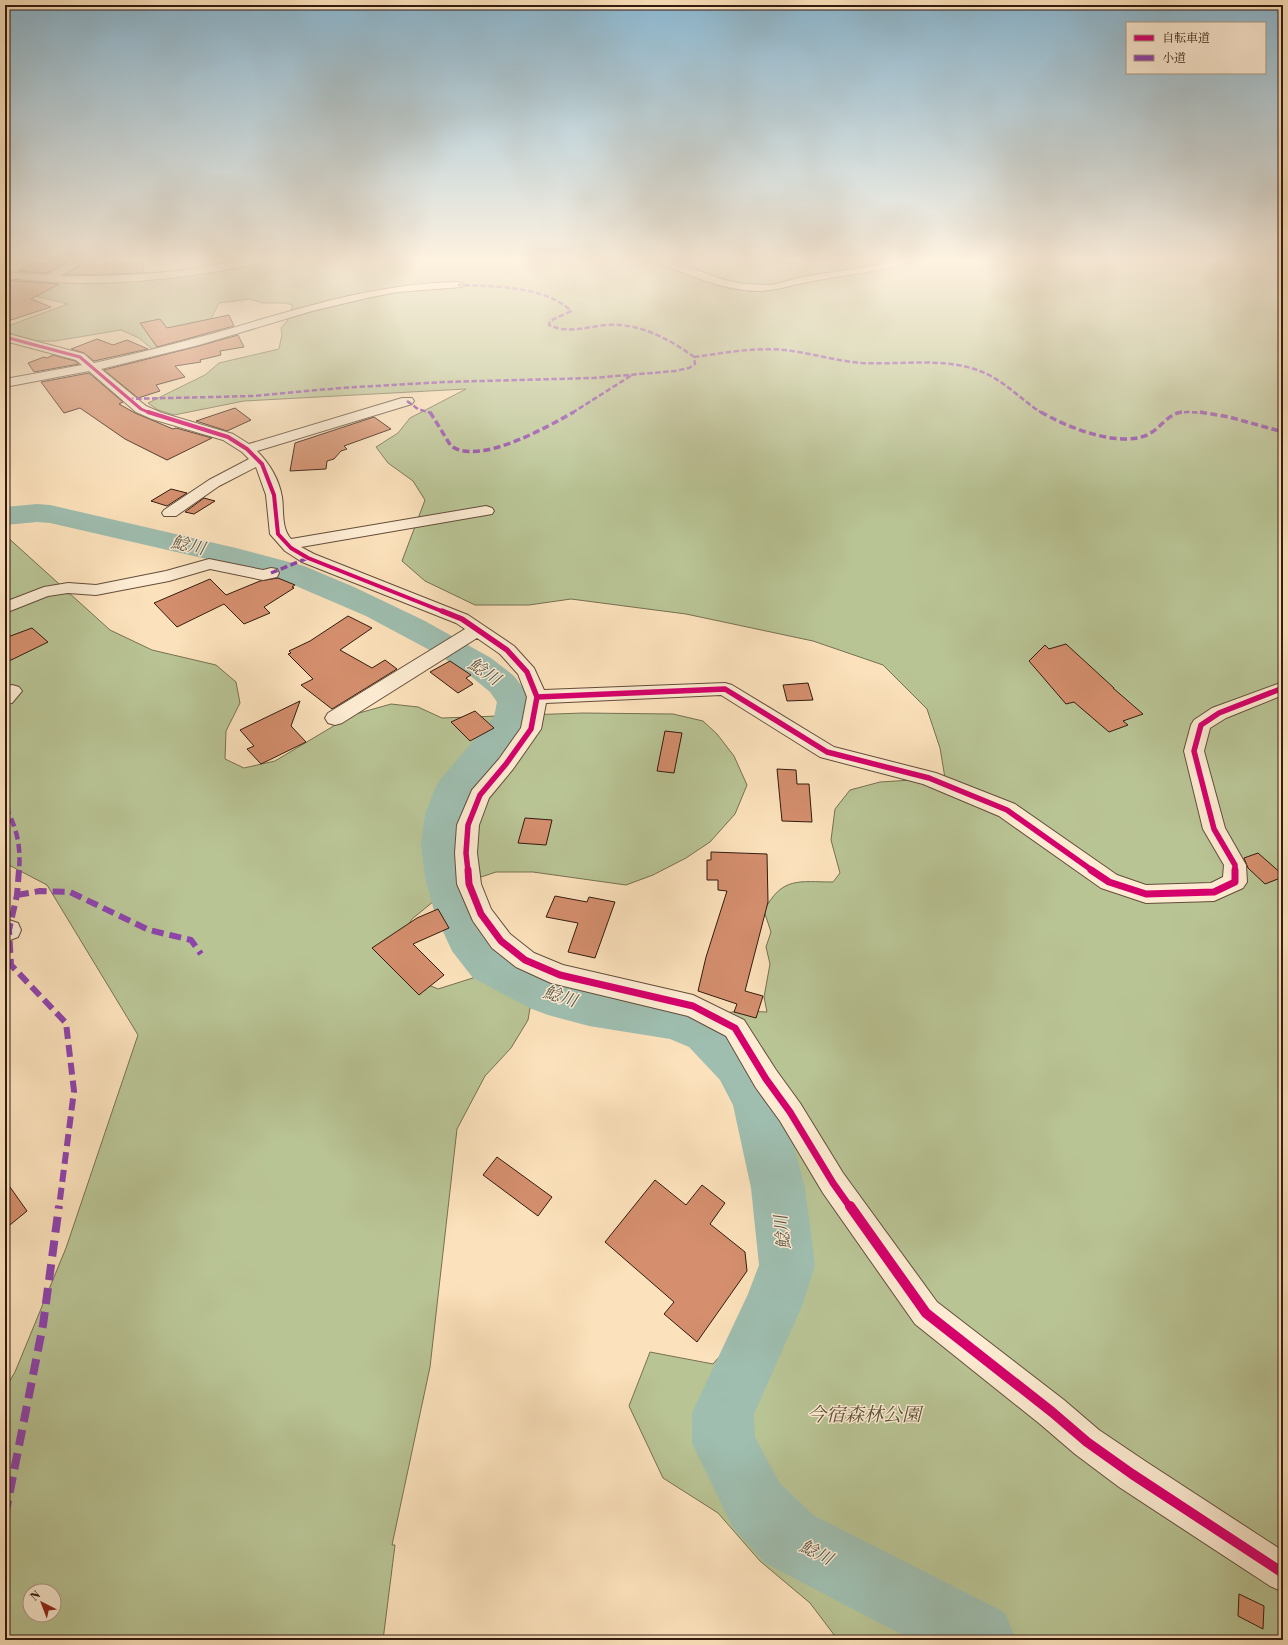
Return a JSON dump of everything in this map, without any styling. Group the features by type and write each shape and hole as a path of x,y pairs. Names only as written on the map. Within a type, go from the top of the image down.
{"street":[{"path":"5,337 80,357 141,409 156,416 215,432 247,449 262,464 274,495 278,534 288,544 308,558 462,619 507,650 527,672 536,697 531,729 506,764 480,795 468,825 466,853 469,884 481,914 501,941 524,960 560,975 693,1006 736,1028 766,1079 790,1112 833,1183 926,1313 1052,1412 1087,1442 1132,1474 1283,1573"},
{"path":"5,383 94,368 214,337"},
{"path":"247,449 408,401"},
{"path":"170,513 214,483 258,460"},
{"path":"288,544 486,511"},
{"path":"5,608 44,592 68,588 96,590 168,576 209,564 263,575 270,573"},
{"path":"335,718 478,629"},
{"path":"536,697 725,689 827,752 929,778 1007,810 1109,882 1146,894 1180,894 1214,892 1235,882 1235,865 1214,829 1194,751 1201,725 1220,713 1283,688"}],"green space":[{"path":"21,337 80,337 55,341 36,341"},
{"path":"136,337 202,337 152,349"},
{"name":"今宿森林公園","path":"281,337 1283,337 1283,1640 838,1640 810,1603 760,1561 718,1513 663,1478 629,1406 650,1352 713,1364 743,1329 767,1271 762,1169 747,1126 746,1093 725,1061 739,1044 723,1013 742,1011 767,1012 764,997 770,964 766,947 771,932 764,911 771,900 785,886 792,883 801,882 833,882 840,873 831,840 835,809 850,790 880,782 945,778 940,748 927,709 883,665 813,641 686,614 571,599 529,605 475,605 425,581 402,561 425,500 413,481 388,463 376,447 398,433 410,418 466,389 244,401 174,415 158,410 148,403 205,375 219,363 279,349"},
{"path":"5,535 110,630 152,650 216,665 236,682 240,703 226,731 225,759 244,768 275,761 352,715 391,704 418,707 442,718 583,713 673,714 703,721 717,734 734,756 747,785 735,814 710,842 686,858 653,875 626,885 533,872 496,872 451,887 412,919 394,948 408,976 438,989 498,970 532,996 528,1020 511,1048 485,1076 457,1129 430,1367 392,1545 395,1545 383,1640 5,1640 5,1389 15,1372 66,1248 138,1035 47,885 5,863"}],"building":[{"path":"150,337 195,337 157,347"},
{"path":"232,337 239,337 244,347 220,351 221,355 200,360 201,362 175,366 185,377 156,385 160,391 138,398 104,370"},
{"path":"97,339 113,345 127,340 148,349 94,361 84,353 71,349"},
{"path":"53,355 75,361 79,364 34,372 28,363"},
{"path":"89,373 123,402 119,404 135,413 173,429 176,428 212,438 167,460 125,439 80,408 64,413 41,382"},
{"path":"235,408 251,420 227,431 196,421"},
{"path":"374,417 391,429 344,446 347,449 341,451 334,459 327,461 326,469 290,471 295,443"},
{"path":"171,489 187,493 167,506 151,501"},
{"path":"204,498 215,501 194,514 185,512"},
{"path":"278,578 295,585 292,587 294,588 264,607 270,613 244,624 224,604 177,627 154,603 210,579 226,595 260,581"},
{"path":"348,616 372,628 340,650 372,668 385,660 397,669 332,709 301,685 313,679 288,654 291,653 289,651 310,641"},
{"path":"32,628 48,642 5,663 5,638"},
{"path":"1066,644 1143,714 1123,721 1128,725 1109,732 1074,702 1066,704 1029,661 1045,645 1049,649"},
{"path":"450,661 471,675 466,678 473,684 458,693 430,672"},
{"path":"808,683 813,700 787,701 783,685"},
{"path":"300,701 291,726 306,742 261,764 247,749 254,746 240,730"},
{"path":"475,711 494,728 470,741 451,722"},
{"path":"665,731 682,733 674,773 657,771"},
{"path":"777,769 796,770 797,784 809,784 812,822 782,821"},
{"path":"525,818 552,820 546,845 518,843"},
{"path":"711,852 767,854 768,902 745,991 763,996 756,1018 734,1012 737,1004 698,991 706,957 727,891 718,890 718,880 707,880 707,860 711,860"},
{"path":"1258,853 1283,875 1283,877 1265,884 1248,868 1244,858"},
{"path":"555,896 587,902 589,897 615,902 595,958 568,952 578,923 546,917"},
{"path":"438,909 449,928 413,944 444,975 419,995 372,948 417,918"},
{"path":"497,1157 552,1197 538,1216 483,1175"},
{"path":"5,1180 27,1211 5,1229"},
{"path":"655,1180 686,1205 702,1185 725,1203 710,1224 745,1252 747,1271 697,1342 664,1314 674,1302 605,1242"},
{"path":"1239,1594 1264,1606 1263,1629 1238,1616"}],"waterway":[{"name":"鯰川","path":"5,516 37,513 50,514 265,564 293,573 343,594 414,628 449,647 479,666 502,684 515,702 512,717 510,722 453,791 445,815 441,844 446,877 457,914 468,938 489,965 548,995 589,1006 673,1019 706,1032 737,1064 757,1101 778,1188 787,1265 773,1306 723,1413 724,1443 756,1505 789,1539 977,1636 981,1640"}],"marked path":[{"path":"128,399 253,396 340,388 444,382 593,378 675,371 689,368 695,364 694,357 677,345 661,337"},
{"path":"694,357 745,350 783,350 854,362 936,363 965,366 987,373 1029,405 1066,425 1087,432 1119,438 1145,436 1155,430 1172,414 1187,412 1200,412 1229,417 1283,432"},
{"path":"407,401 418,409 430,412 447,442 451,446 455,449 471,452 493,449 518,440 597,399 632,375"},
{"path":"271,573 308,558"},
{"path":"5,806 11,817 21,850 17,895 9,930 11,965 66,1023 74,1091 43,1325 5,1516"},
{"path":"17,895 40,891 70,892 149,930 191,940 201,954"}],"cycle path":[{"path":"5,337 80,357 141,409 157,416 209,430 228,437 247,449 262,464 274,495 278,534 291,548 308,558 462,619 507,650 527,672 537,697 531,729 506,764 480,795 468,825 466,853 469,884 481,914 501,941 525,960 560,975 693,1006 735,1028 766,1079 790,1112 833,1183 926,1313 1052,1412 1087,1442 1132,1474 1283,1573"},
{"path":"537,697 725,689 827,752 929,778 1007,810 1109,882 1146,894 1180,894 1214,892 1235,882 1235,865 1214,829 1194,751 1201,725 1219,713 1283,688"}]}
